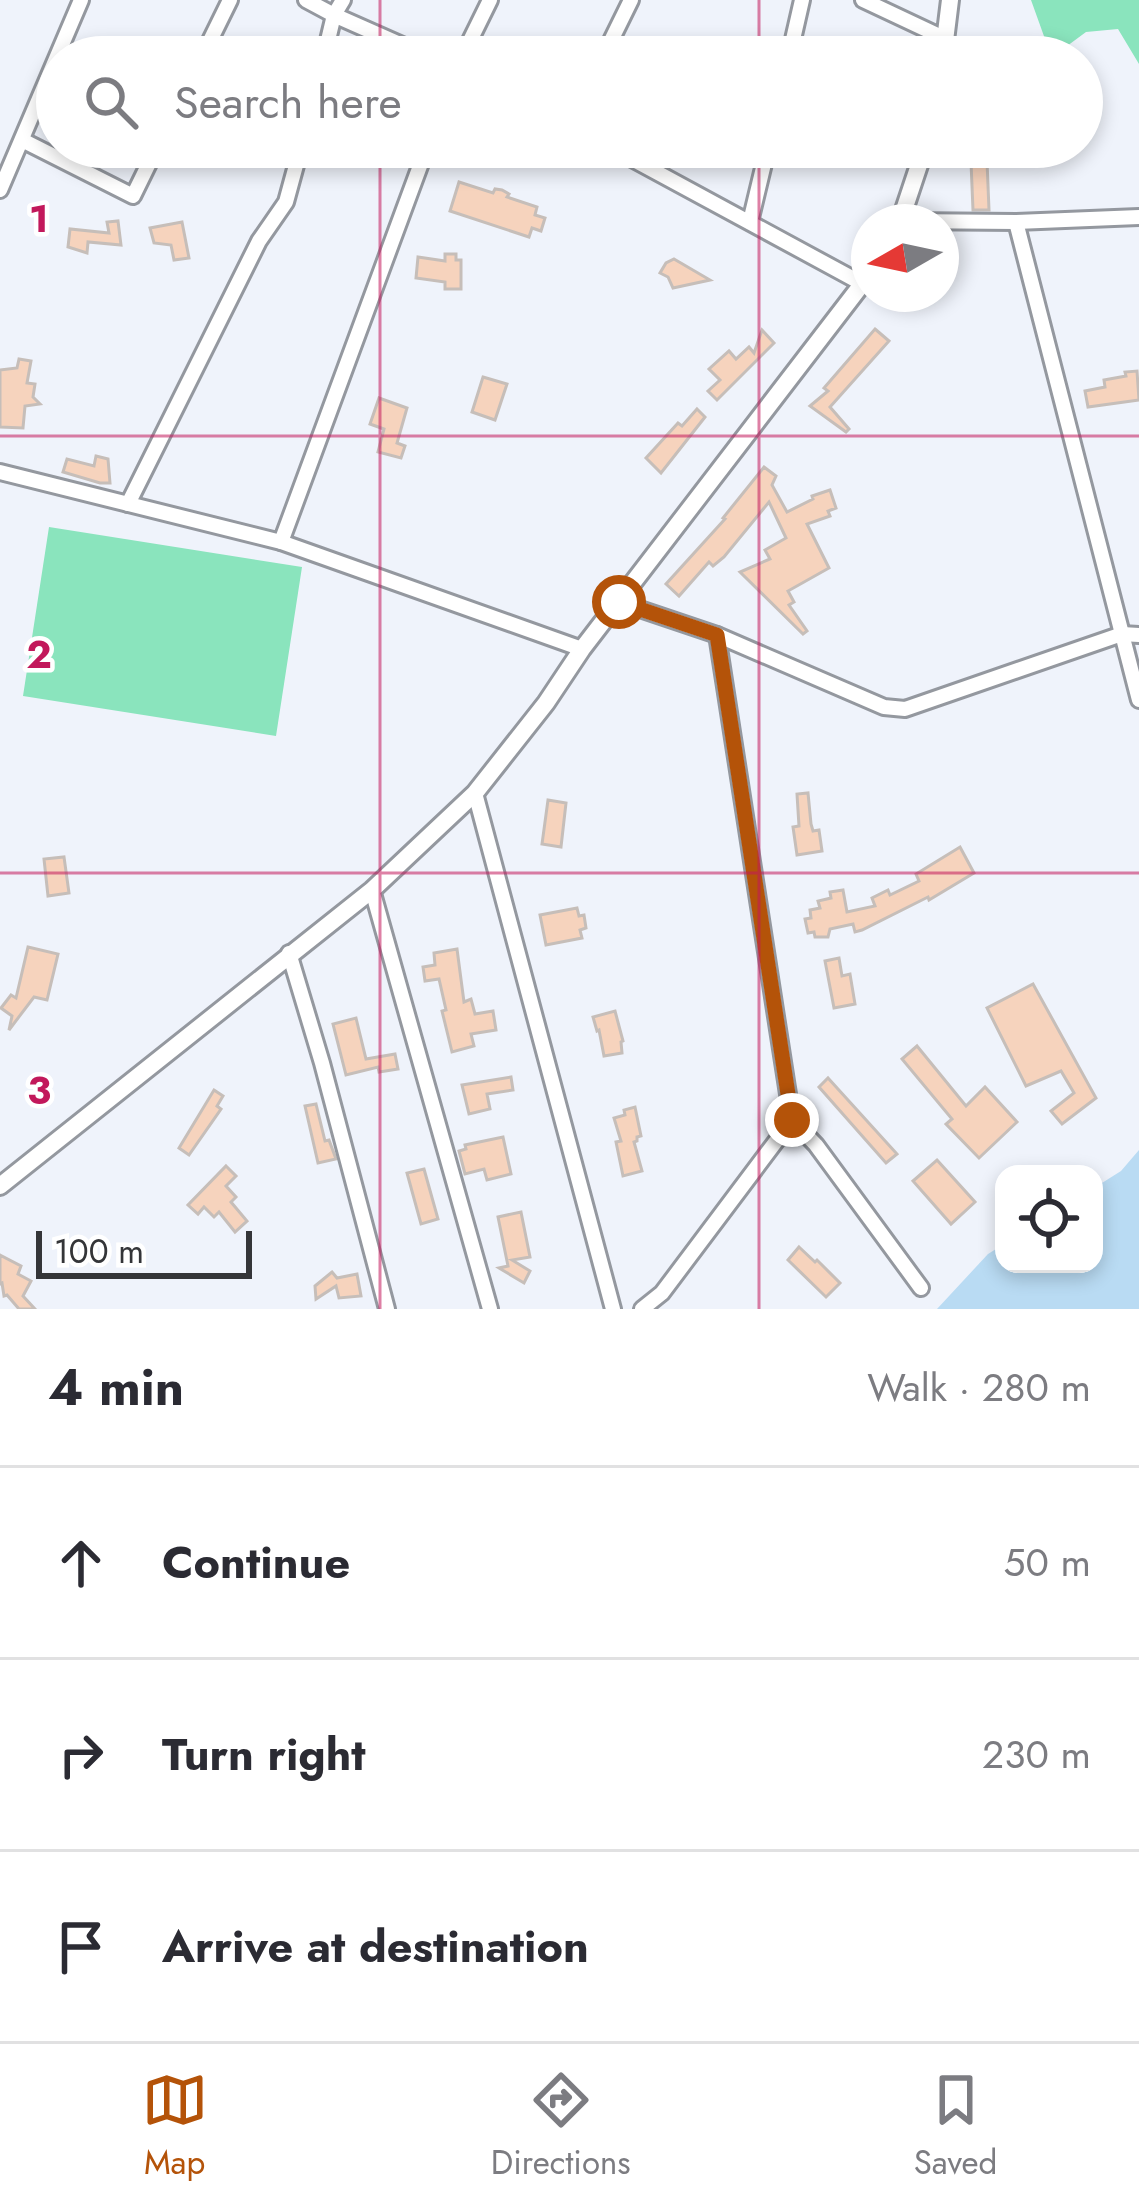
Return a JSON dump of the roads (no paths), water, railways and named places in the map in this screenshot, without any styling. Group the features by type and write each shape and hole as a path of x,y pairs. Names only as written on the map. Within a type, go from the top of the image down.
{"street":[{"path":"66,36 81,0"},
{"path":"212,36 230,0"},
{"path":"306,0 382,36"},
{"path":"328,36 343,0"},
{"path":"472,36 490,0"},
{"path":"614,36 631,0"},
{"path":"794,36 802,0"},
{"path":"862,0 924,36"},
{"path":"946,36 950,0"},
{"path":"0,190 7,156 22,140 36,107"},
{"path":"22,140 36,147"},
{"path":"78,168 133,196 147,168"},
{"path":"128,504 259,242 286,202 295,168"},
{"path":"281,542 419,168"},
{"path":"649,168 851,272"},
{"path":"750,223 763,168"},
{"path":"906,204 918,168"},
{"path":"959,222 1139,217"},
{"path":"1016,222 1139,700"},
{"path":"0,1186 372,890 475,794 851,299"},
{"path":"0,473 281,542 582,649"},
{"path":"619,602 717,635 884,707 904,709 1122,634 1139,634"},
{"path":"717,635 792,1120 816,1145 921,1288"},
{"path":"475,794 613,1309"},
{"path":"372,890 490,1309"},
{"path":"289,953 387,1309"},
{"path":"642,1309 684,1266 792,1120"}],"water":[{"path":"1139,1150 1139,1309 937,1309 995,1250 995,1273 1103,1273 1103,1182"}]}
